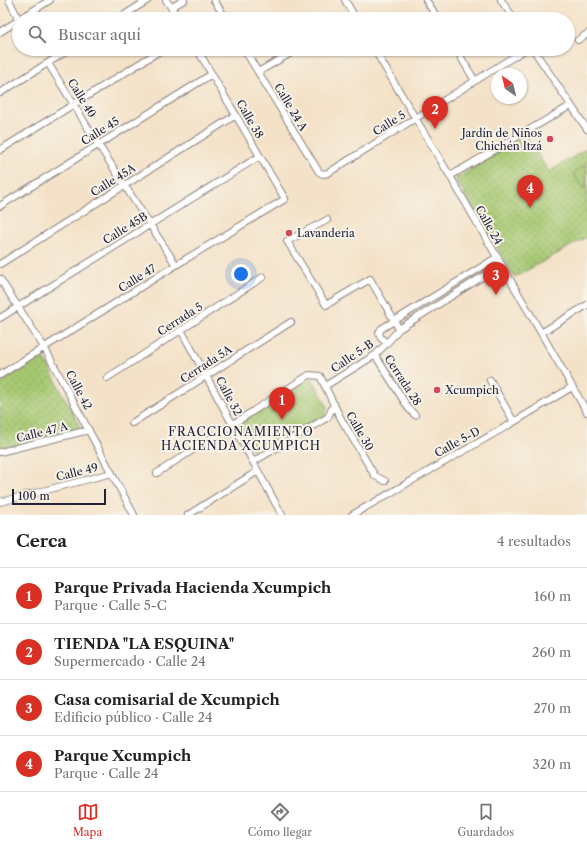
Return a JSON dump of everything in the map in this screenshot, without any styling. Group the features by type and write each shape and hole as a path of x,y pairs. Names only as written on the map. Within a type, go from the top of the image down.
{"street":[{"path":"9,0 15,12"},
{"path":"30,12 50,0"},
{"path":"129,12 148,0"},
{"path":"166,0 175,12"},
{"path":"172,7 184,0"},
{"path":"214,0 222,12"},
{"path":"345,0 350,12"},
{"path":"426,0 434,12"},
{"path":"501,0 509,12"},
{"path":"0,32 12,24"},
{"path":"578,40 587,34"},
{"path":"0,93 59,56"},
{"path":"0,150 152,56"},
{"name":"Calle 38","path":"201,56 285,199"},
{"name":"Calle 24 A","path":"248,56 319,172 323,174"},
{"path":"258,72 286,56"},
{"name":"Calle 24","path":"378,56 450,176 496,258 587,412"},
{"path":"460,56 475,81"},
{"name":"Calle 5","path":"323,174 328,173 416,119 515,56"},
{"path":"538,56 587,130"},
{"name":"Calle 40","path":"48,63 176,265"},
{"name":"Calle 45","path":"0,206 212,74"},
{"path":"450,176 570,106"},
{"name":"Calle 45A","path":"0,264 236,114"},
{"name":"Calle 45B","path":"0,318 260,156"},
{"name":"Calle 47","path":"0,375 285,199"},
{"path":"327,220 287,241 326,305 370,279 398,329"},
{"path":"387,343 381,338 379,333 380,329 496,258"},
{"name":"Calle 5-B","path":"233,424 309,375 320,376 325,386 375,355 398,329 501,265"},
{"name":"Cerrada 5","path":"107,378 263,277"},
{"name":"Calle 42","path":"0,279 44,347 90,430 134,515"},
{"path":"541,333 587,306"},
{"name":"Cerrada 5A","path":"132,423 291,322"},
{"name":"Calle 32","path":"181,330 282,515"},
{"name":"Cerrada 28","path":"375,355 409,409 415,415"},
{"path":"490,380 514,422"},
{"name":"Calle 30","path":"325,386 340,417 375,476 385,481"},
{"name":"Calle 5-D","path":"352,515 514,422 572,386"},
{"path":"253,462 328,417 334,404"},
{"path":"157,473 233,424"},
{"name":"Calle 47 A","path":"0,452 90,430"},
{"path":"188,515 258,471"},
{"name":"Calle 49","path":"0,502 112,473"}],"green space":[{"path":"526,136 549,172 587,148 587,237 515,277 455,179"},
{"path":"587,164 587,185 583,188 573,173"},
{"path":"41,357 44,358 80,427 79,429 0,449 0,383"},
{"path":"307,379 313,380 327,406 325,415 259,453 254,452 240,424"}],"place":[{"name":"TIENDA \"LA ESQUINA\"","path":"435,129"},
{"name":"Jardín de Niños Chichén Itzá","path":"550,139"},
{"name":"Parque Xcumpich","path":"530,208"},
{"name":"Lavandería","path":"289,233"},
{"name":"Casa comisarial de Xcumpich","path":"496,295"},
{"name":"Xcumpich","path":"437,390"},
{"name":"Parque Privada Hacienda Xcumpich","path":"282,420"}],"district":[{"name":"FRACCIONAMIENTO HACIENDA XCUMPICH","path":"241,438"}]}
